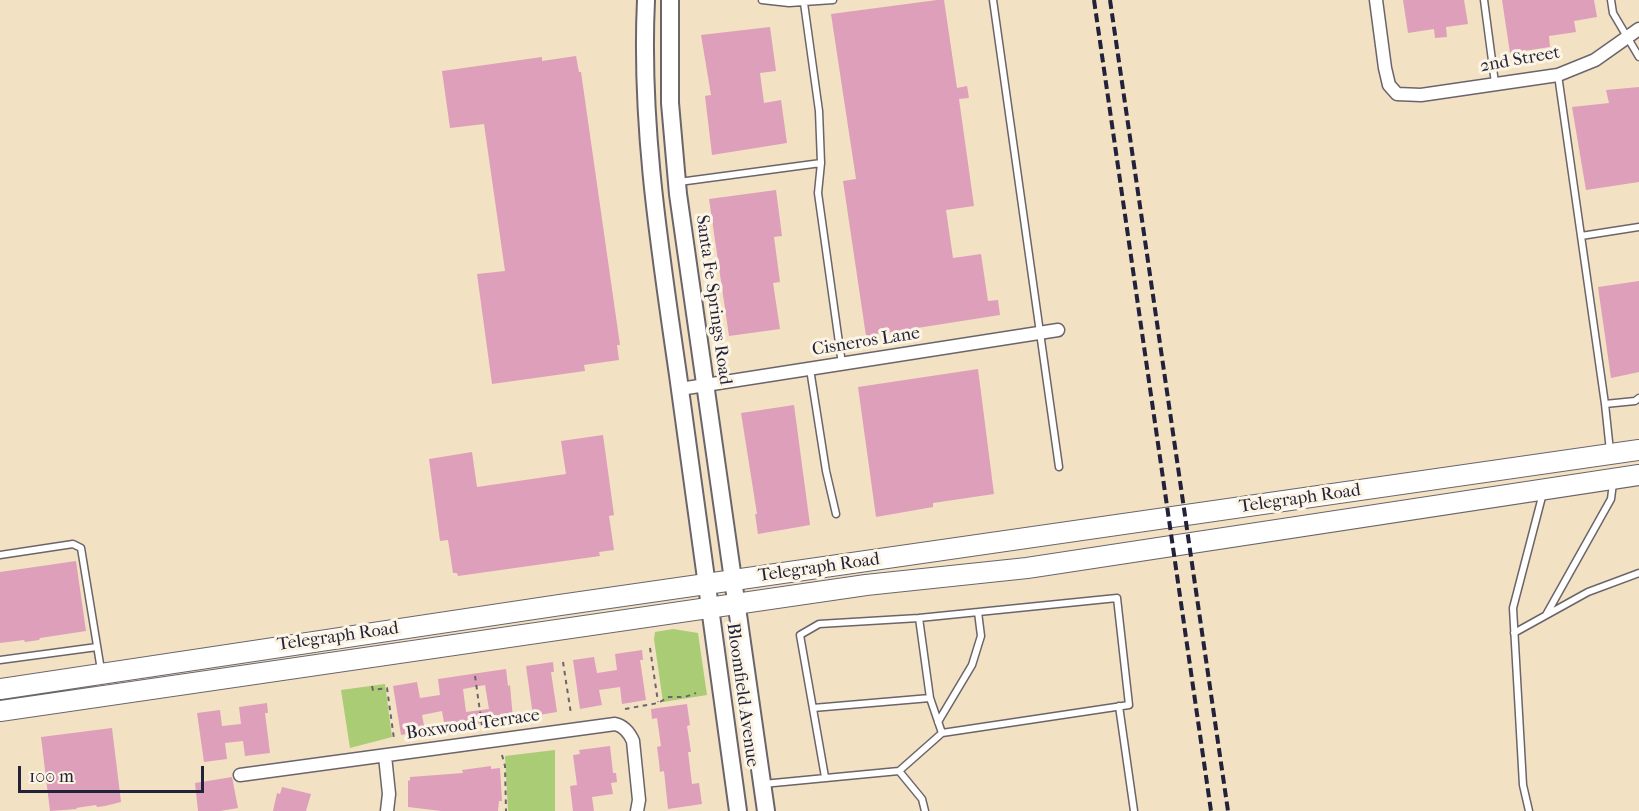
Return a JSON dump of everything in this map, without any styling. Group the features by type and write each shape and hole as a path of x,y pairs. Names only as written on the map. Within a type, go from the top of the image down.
{"main road":[{"path":"646,0 647,127 663,272 706,584"},
{"name":"Santa Fe Springs Road","path":"670,0 670,103 677,182 736,604"},
{"name":"Telegraph Road","path":"0,689 733,580 1639,450"},
{"name":"Telegraph Road","path":"0,711 866,585 1027,568 1639,475"},
{"name":"Bloomfield Avenue","path":"706,584 738,811"},
{"name":"Bloomfield Avenue","path":"736,604 766,811"}],"street":[{"name":"2nd Street","path":"1376,0 1385,68 1389,85 1397,94 1421,95 1558,75 1595,60 1639,29"},
{"name":"Cisneros Lane","path":"680,389 1058,330"},
{"name":"Boxwood Terrace","path":"240,775 615,724 625,729 633,741 639,800 637,811"},
{"path":"385,756 389,795 387,811"}],"lane":[{"path":"762,0 789,3 833,0"},
{"path":"993,0 1059,467"},
{"path":"1484,0 1495,83"},
{"path":"1611,0 1614,13 1639,57"},
{"path":"804,3 819,111 821,163 818,193 842,364"},
{"path":"1558,75 1611,454"},
{"path":"677,182 821,163"},
{"path":"1581,236 1639,227"},
{"path":"810,369 825,471 836,514"},
{"path":"1605,404 1635,401 1639,398"},
{"path":"1546,615 1611,499 1613,479"},
{"path":"1527,810 1523,785 1513,608 1544,489"},
{"path":"0,555 73,544 81,548 101,674"},
{"path":"1514,633 1588,592 1639,573"},
{"path":"762,784 899,771 942,733 1129,705 1117,598 920,618 819,624 800,634 825,777"},
{"path":"938,722 972,665 981,636 978,612"},
{"path":"920,618 930,698 942,733"},
{"path":"0,660 97,647"},
{"path":"813,708 930,698"},
{"path":"1119,706 1134,811"},
{"path":"899,771 922,800 925,811"}],"path":[{"path":"650,648 658,703"},
{"path":"563,662 571,714"},
{"path":"475,676 482,726"},
{"path":"372,686 373,690 387,688 394,739"},
{"path":"625,709 658,703 669,697 696,693"},
{"path":"502,755 505,766 506,811"}],"green space":[{"path":"673,629 698,633 707,695 663,702 654,639 655,632"},
{"path":"385,684 392,737 350,748 341,690"},
{"path":"555,750 555,811 508,811 505,756"}],"building":[{"path":"944,0 957,88 967,86 969,98 959,99 974,206 946,210 953,258 981,254 988,301 998,300 1000,315 866,336 843,181 856,179 831,14"},
{"path":"1403,0 1464,0 1468,24 1446,27 1447,37 1435,38 1434,29 1408,33"},
{"path":"1502,0 1594,0 1597,17 1574,21 1576,32 1549,36 1550,47 1510,53"},
{"path":"770,27 776,71 760,73 764,103 781,100 787,143 712,155 705,96 711,95 701,35"},
{"path":"576,56 579,72 581,72 620,345 617,345 619,360 584,365 585,371 492,384 477,274 505,271 484,124 450,128 442,71 542,57 542,61"},
{"path":"1639,87 1639,182 1586,190 1572,107 1609,103 1606,90"},
{"path":"776,190 782,236 774,237 780,282 773,283 780,329 729,336 709,199"},
{"path":"1639,281 1639,372 1611,378 1598,287"},
{"path":"978,369 994,494 933,503 933,507 876,517 858,387"},
{"path":"794,405 810,525 758,534 741,413"},
{"path":"603,435 614,515 609,516 614,550 599,552 600,556 458,576 457,573 453,573 448,540 440,541 429,459 472,452 477,487 566,474 561,441"},
{"path":"76,561 86,631 25,642 24,640 0,643 0,572"},
{"path":"642,650 643,660 640,660 646,700 622,704 620,687 599,690 602,705 580,709 573,660 594,657 597,673 617,670 615,654"},
{"path":"553,662 554,672 551,672 557,712 533,716 526,666"},
{"path":"506,669 513,719 445,728 442,711 422,715 425,731 401,735 393,686 417,682 420,698 440,695 438,679","holes":["485,685 489,709 466,712 463,689"]},
{"path":"267,703 268,713 265,713 270,753 245,756 243,741 225,743 227,759 204,762 197,713 220,710 222,726 241,724 239,707"},
{"path":"687,704 690,725 687,726 691,752 688,752 692,784 699,783 702,804 668,809 664,771 660,772 657,747 661,746 657,718 652,719 651,709"},
{"path":"112,728 121,802 105,806 97,807 96,805 50,811 41,737"},
{"path":"610,746 613,773 616,773 617,782 611,783 613,794 592,797 594,811 573,811 570,786 577,785 573,755 580,754 579,750"},
{"path":"491,766 491,769 500,768 502,801 499,801 498,811 441,811 408,807 410,777 463,773 462,770"},
{"path":"232,777 238,808 198,811 195,783"},
{"path":"282,787 311,794 306,811 273,811 277,793 280,794"}],"railway":[{"path":"1094,0 1211,811"},
{"path":"1110,0 1228,811"}]}
